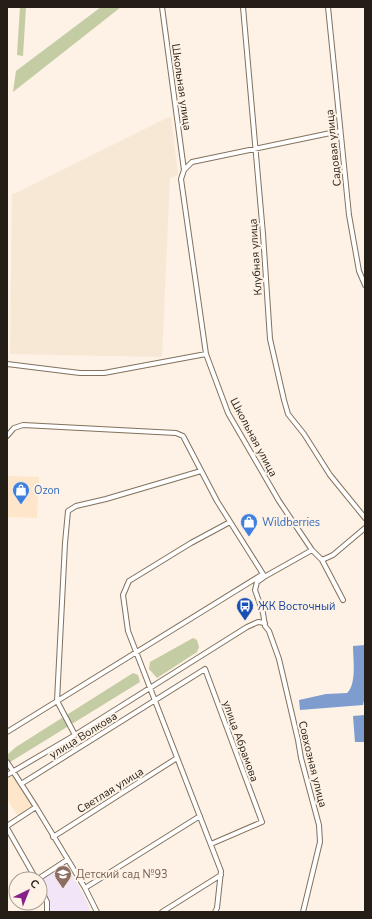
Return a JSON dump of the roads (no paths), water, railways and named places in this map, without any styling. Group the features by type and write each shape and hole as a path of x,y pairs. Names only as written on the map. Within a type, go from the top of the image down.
{"street":[{"name":"Школьная улица","path":"162,7 184,170 181,179 206,354 228,413 234,424 279,501 312,550 322,560 343,600"},
{"name":"Клубная улица","path":"243,7 256,148 270,339 284,400 288,414 304,434 330,475 365,518"},
{"name":"Садовая улица","path":"328,7 349,215 359,271 365,285"},
{"path":"184,170 192,162 340,131"},
{"path":"7,364 80,373 104,373 206,354"},
{"path":"7,436 14,428 23,425 176,433 183,436 230,522 264,575"},
{"path":"75,735 57,701 68,511 76,506 106,499 201,471"},
{"path":"215,912 217,908 221,871 128,631 123,595 129,581 191,543 230,522"},
{"path":"322,560 333,555 365,528"},
{"path":"7,732 264,575 312,550"},
{"name":"Совхозная улица","path":"264,575 257,582 255,590 263,613 265,626 269,631 278,659 318,825 320,842 303,912"},
{"path":"7,775 75,735 247,627 258,622 265,622"},
{"name":"улица Абрамова","path":"155,700 205,669 262,822 211,844"},
{"name":"улица Волкова","path":"22,784 155,700"},
{"name":"Светлая улица","path":"53,837 177,758"},
{"path":"7,762 85,888 97,912"},
{"path":"32,871 7,827 36,807"},
{"path":"85,888 200,816"},
{"path":"48,872 67,860"},
{"path":"162,912 220,875"}],"water":[{"path":"365,645 365,696 363,705 300,710 299,700 326,694 347,693 352,684 353,678 353,646"},
{"path":"365,715 365,742 355,742 353,716"}],"place":[{"name":"Ozon","path":"21,505"},
{"name":"Wildberries","path":"249,537"},
{"name":"ЖК Восточный","path":"245,621"},
{"name":"Детский сад №93","path":"63,889"}]}
